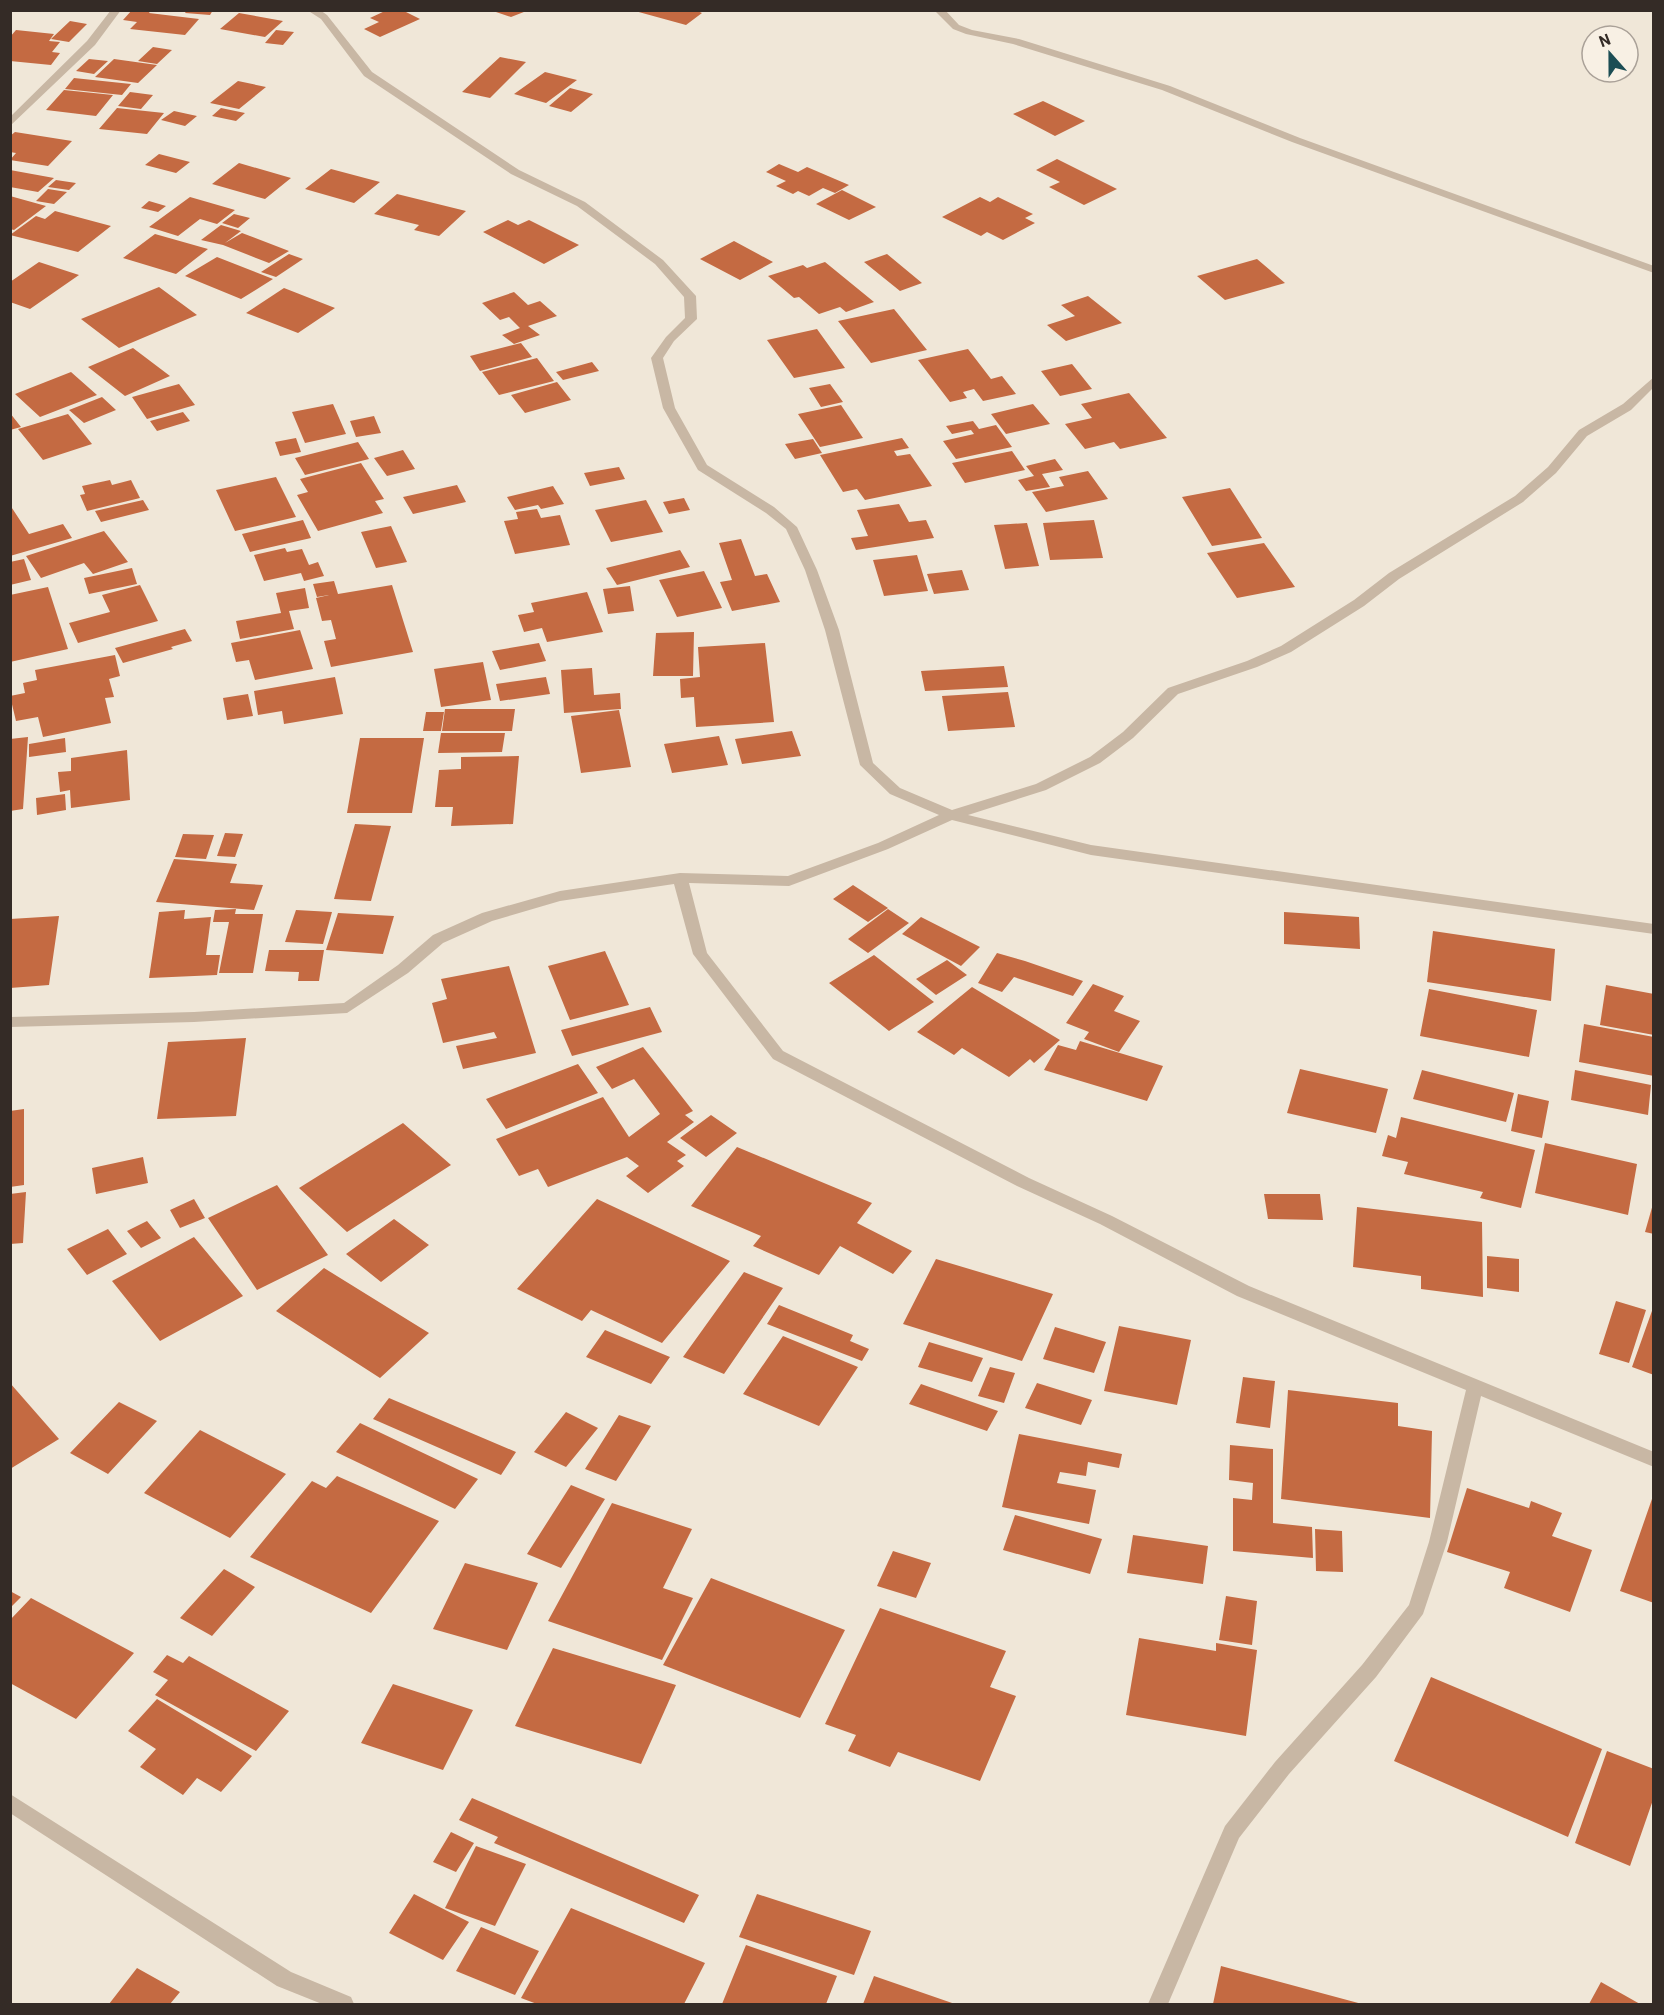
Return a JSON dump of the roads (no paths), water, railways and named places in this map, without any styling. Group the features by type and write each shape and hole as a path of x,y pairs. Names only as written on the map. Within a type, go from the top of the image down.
{"street":[{"path":"10,123 91,43 116,10"},
{"path":"312,10 324,17 368,74 515,172 581,204 659,262 690,297 691,319 670,339 657,358 669,408 702,467 770,510 791,527 812,570 832,630 867,765 895,791 951,815 1091,849 1337,886 1522,909 1653,929"},
{"path":"939,10 956,27 969,32 1015,41 1166,88 1296,140 1653,270"},
{"path":"10,1022 217,1016 347,1008 403,969 438,939 487,917 560,896 680,879 789,881 883,846 951,815 1041,787 1095,760 1128,735 1173,691 1252,664 1295,644 1359,603 1394,576 1519,499 1552,470 1583,433 1627,408 1653,380"},
{"path":"680,879 700,954 778,1055 1023,1182 1106,1220 1243,1291 1653,1460"},
{"path":"1158,2004 1232,1832 1282,1768 1369,1671 1417,1609 1438,1542 1475,1387"},
{"path":"10,1802 284,1979 344,2004"}]}
